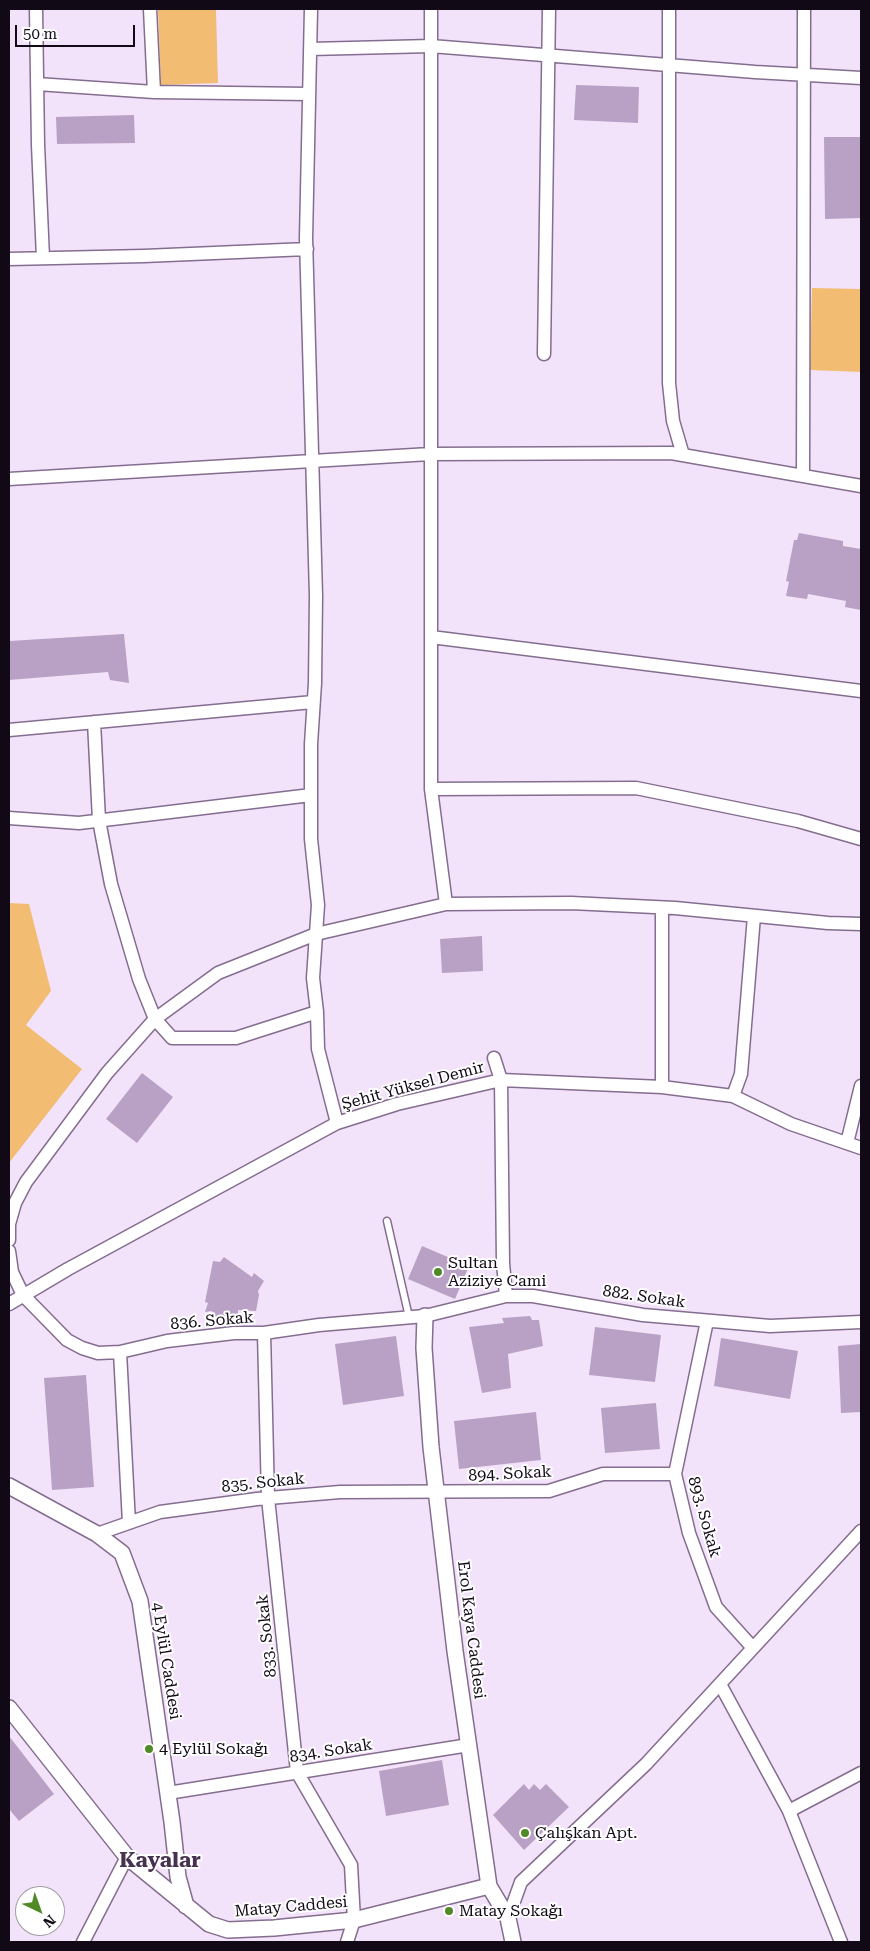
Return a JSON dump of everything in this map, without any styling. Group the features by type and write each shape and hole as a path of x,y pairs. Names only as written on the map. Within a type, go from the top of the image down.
{"street":[{"path":"36,9 43,258"},
{"path":"150,9 154,92"},
{"path":"311,9 306,249 316,596 311,839 318,905 312,978 317,1012 318,1049 337,1123"},
{"path":"431,9 431,789 446,904"},
{"path":"544,354 549,9"},
{"path":"669,9 669,384 673,422 683,455"},
{"path":"803,476 804,9"},
{"path":"310,49 431,46 670,66 861,78"},
{"path":"37,84 154,92 309,94"},
{"path":"9,259 144,256 306,249"},
{"path":"9,479 430,454 672,453 861,486"},
{"path":"431,637 861,691"},
{"path":"9,730 313,702"},
{"path":"94,722 99,820 111,884 139,979 155,1019 172,1038 236,1038 317,1012"},
{"path":"431,789 636,788 798,822 861,839"},
{"path":"9,818 79,822 311,795"},
{"path":"9,1240 10,1224 15,1203 26,1182 107,1073 155,1019 218,973 316,934 446,904 571,903 662,908 828,923 861,924"},
{"path":"662,908 662,1087"},
{"path":"733,1096 741,1074 754,916"},
{"path":"494,1058 501,1080 503,1263 506,1296"},
{"name":"Şehit Yüksel Demir","path":"9,1304 337,1123 397,1104 501,1080 662,1087 733,1096 791,1124 861,1148"},
{"path":"846,1143 861,1086"},
{"name":"836. Sokak","path":"9,1251 12,1272 23,1295 67,1340 82,1348 98,1353 120,1352 167,1341 425,1316"},
{"name":"882. Sokak","path":"425,1316 506,1296 533,1296 643,1315 770,1326 861,1322"},
{"name":"Erol Kaya Caddesi","path":"425,1316 425,1356 436,1493 469,1745 489,1886 508,1918 513,1942"},
{"name":"893. Sokak","path":"707,1321 674,1474 688,1533 716,1607 754,1648"},
{"name":"833. Sokak","path":"264,1333 268,1498 296,1772 351,1865 354,1920"},
{"path":"120,1352 129,1523"},
{"name":"894. Sokak","path":"436,1493 549,1491 603,1474 674,1474"},
{"name":"4 Eylül Caddesi","path":"9,1486 97,1534 122,1553 140,1601 168,1793 178,1877 186,1906"},
{"name":"835. Sokak","path":"97,1534 160,1512 268,1498 340,1492 436,1493"},
{"path":"508,1918 521,1882 646,1764 861,1531"},
{"path":"720,1684 789,1811 841,1942"},
{"name":"Matay Caddesi","path":"9,1708 127,1857 209,1924 228,1930 274,1928 354,1920 489,1886"},
{"name":"834. Sokak","path":"168,1793 469,1745"},
{"path":"789,1811 861,1773"},
{"path":"83,1942 127,1857"},
{"path":"347,1942 354,1920"}],"lane":[{"path":"387,1221 409,1317"}],"shaded area":[{"path":"158,9 216,9 218,83 161,85"},
{"path":"812,288 861,289 861,372 810,370"},
{"path":"9,903 29,904 51,991 26,1025 82,1069 9,1163"}],"building":[{"path":"576,85 639,87 638,123 574,120"},
{"path":"134,115 135,143 57,144 56,117"},
{"path":"824,137 861,137 861,218 825,219"},
{"path":"799,533 843,541 843,546 861,549 861,610 845,607 846,601 808,594 807,599 786,596 789,582 786,581 794,540 797,540"},
{"path":"124,634 129,683 110,680 108,672 9,680 9,641"},
{"path":"482,936 483,971 442,973 440,939"},
{"path":"142,1073 173,1097 137,1143 106,1119"},
{"name":"Sultan Aziziye Cami","path":"422,1246 469,1266 455,1299 408,1279"},
{"path":"224,1257 252,1277 254,1273 264,1281 258,1291 256,1311 238,1310 238,1315 214,1317 212,1311 205,1312 208,1303 205,1302 213,1261 220,1262"},
{"path":"530,1316 532,1320 539,1320 543,1346 508,1354 511,1388 482,1393 469,1327 504,1323 502,1318"},
{"path":"595,1327 661,1335 655,1382 589,1375"},
{"path":"396,1336 404,1396 343,1405 335,1344"},
{"path":"721,1338 798,1351 790,1399 714,1386"},
{"path":"861,1344 861,1412 841,1413 838,1346"},
{"path":"86,1375 94,1487 52,1490 44,1378"},
{"path":"656,1403 660,1449 605,1453 601,1408"},
{"path":"536,1412 541,1460 459,1469 454,1421"},
{"path":"9,1736 54,1794 19,1821 9,1809"},
{"path":"442,1760 449,1805 386,1816 379,1771"},
{"name":"Çalışkan Apt.","path":"524,1784 529,1790 534,1784 540,1790 546,1784 569,1807 524,1850 493,1815"}],"place":[{"name":"Sultan Aziziye Cami","path":"438,1272"},
{"name":"4 Eylül Sokağı","path":"149,1749"},
{"name":"Çalışkan Apt.","path":"525,1833"},
{"name":"Matay Sokağı","path":"449,1911"}],"district":[{"name":"Kayalar","path":"160,1861"}]}
